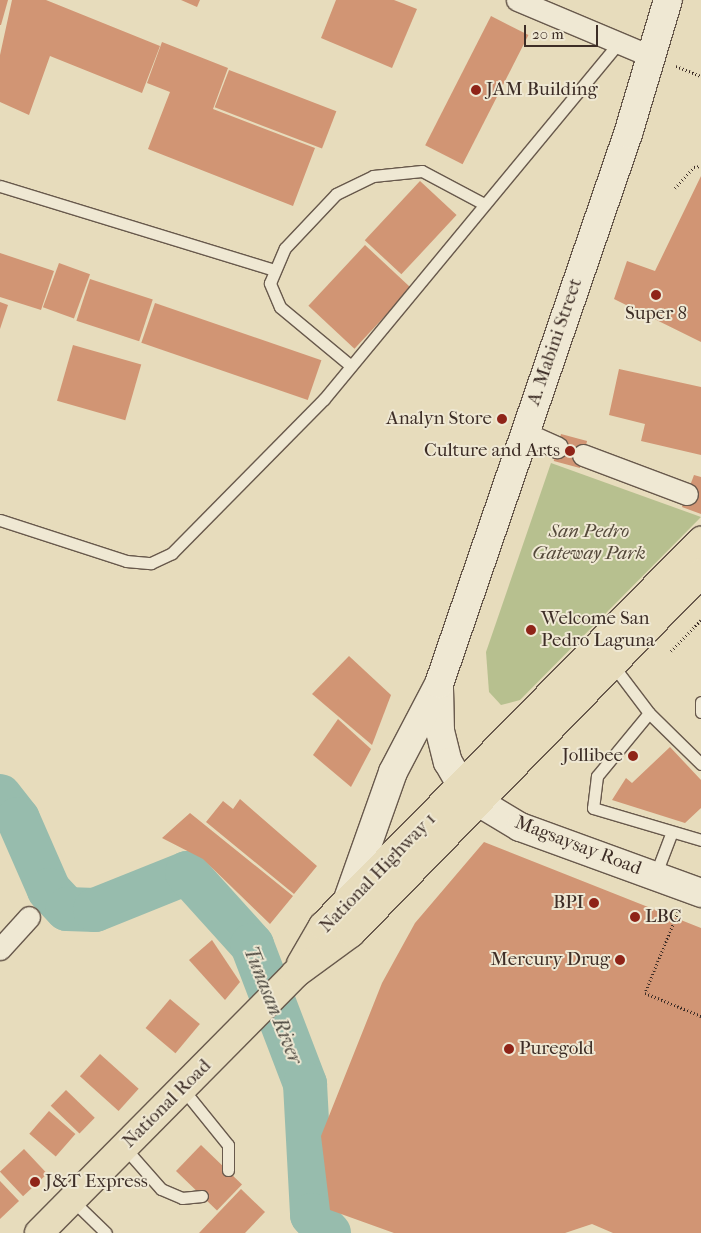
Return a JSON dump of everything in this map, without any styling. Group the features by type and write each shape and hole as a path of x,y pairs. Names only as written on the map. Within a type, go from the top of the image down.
{"highway":[{"name":"National Highway 1","path":"295,974 351,933 471,794 604,655 701,541"},
{"name":"National Highway 1","path":"604,655 701,573"},
{"name":"National Highway 1","path":"295,974 323,926 347,902 471,794"},
{"name":"National Road","path":"39,1233 238,1034 295,974"}],"main road":[{"name":"A. Mabini Street","path":"347,902 393,772 439,684 628,134 668,0"},
{"name":"A. Mabini Street","path":"439,684 440,731 448,762 471,794"},
{"name":"Magsaysay Road","path":"471,794 520,827 694,890"}],"street":[{"path":"517,0 650,56"},
{"path":"525,433 557,446"},
{"path":"582,455 687,494"},
{"path":"0,949 29,917"}],"lane":[{"path":"0,520 126,561 151,563 172,553 351,366 619,42"},
{"path":"351,366 280,307 270,282 272,269 285,248 336,194 373,176 422,171 484,204"},
{"path":"0,186 272,269"},
{"path":"604,655 649,713 701,764"},
{"path":"701,702 701,712"},
{"path":"649,713 598,776 593,808 671,834 701,840"},
{"path":"655,876 671,834"},
{"path":"182,1088 228,1145 228,1170"},
{"path":"124,1147 161,1188 182,1198 202,1196"},
{"path":"72,1200 106,1233"}],"path":[{"path":"675,188 694,167 701,166"},
{"path":"671,651 701,620"},
{"path":"694,890 645,993 701,1016"}],"green space":[{"name":"San Pedro Gateway Park","path":"551,463 701,517 520,700 501,705 489,692 486,652"}],"building":[{"path":"0,0 8,0 1,25 0,25"},
{"path":"12,0 46,0 160,46 142,93 50,56 29,115 0,102 0,55"},
{"path":"181,0 200,0 197,7"},
{"path":"336,0 394,0 417,9 392,68 321,38"},
{"name":"JAM Building","path":"491,16 528,35 463,164 425,145"},
{"path":"162,42 228,68 213,109 315,148 293,206 148,149 170,92 147,83"},
{"path":"229,70 336,111 322,149 215,107"},
{"path":"701,176 701,342 614,299 627,261 655,271"},
{"path":"420,181 457,215 401,274 365,240"},
{"path":"365,245 411,288 354,349 308,306"},
{"path":"0,253 54,271 41,310 0,297"},
{"path":"59,263 90,274 74,318 43,307"},
{"path":"90,279 153,299 139,341 76,321"},
{"path":"0,302 8,305 0,329"},
{"path":"155,303 321,360 308,400 141,343"},
{"path":"73,345 141,365 125,420 57,401"},
{"path":"619,369 701,387 701,455 641,441 645,424 609,415"},
{"name":"Culture and Arts","path":"561,434 587,441 580,468 554,461"},
{"path":"694,475 701,477 701,514 682,507"},
{"path":"349,656 391,695 372,745 312,694"},
{"path":"338,719 371,749 351,787 313,755"},
{"path":"670,747 701,780 701,808 685,823 612,800 626,778 632,783"},
{"path":"240,799 317,866 294,894 206,822 223,801 233,809"},
{"path":"190,813 293,896 270,924 203,859 162,838"},
{"name":"Puregold","path":"484,842 701,928 701,1233 613,1233 592,1224 565,1233 394,1233 330,1210 321,1136 382,983 415,923"},
{"path":"212,940 240,982 225,1000 189,960"},
{"path":"170,999 200,1024 175,1053 146,1028"},
{"path":"100,1054 139,1089 119,1111 80,1076"},
{"path":"66,1090 95,1118 79,1134 51,1106"},
{"path":"49,1111 75,1134 56,1157 29,1134"},
{"path":"201,1145 242,1185 217,1210 176,1171"},
{"path":"24,1149 47,1174 23,1196 0,1171"},
{"path":"0,1181 19,1201 0,1219"},
{"path":"241,1189 265,1212 245,1233 199,1233"}],"waterway":[{"name":"Tunasan River","path":"0,796 18,819 49,890 67,909 95,910 187,873 252,945 305,1084 312,1215 329,1233"}],"place":[{"name":"JAM Building","path":"476,90"},
{"name":"Super 8","path":"656,295"},
{"name":"Analyn Store","path":"502,419"},
{"name":"Culture and Arts","path":"570,451"},
{"name":"Welcome San Pedro Laguna","path":"531,630"},
{"name":"Jollibee","path":"633,756"},
{"name":"BPI","path":"594,903"},
{"name":"LBC","path":"635,917"},
{"name":"Mercury Drug","path":"620,960"},
{"name":"Puregold","path":"509,1049"},
{"name":"J&T Express","path":"35,1182"}]}
